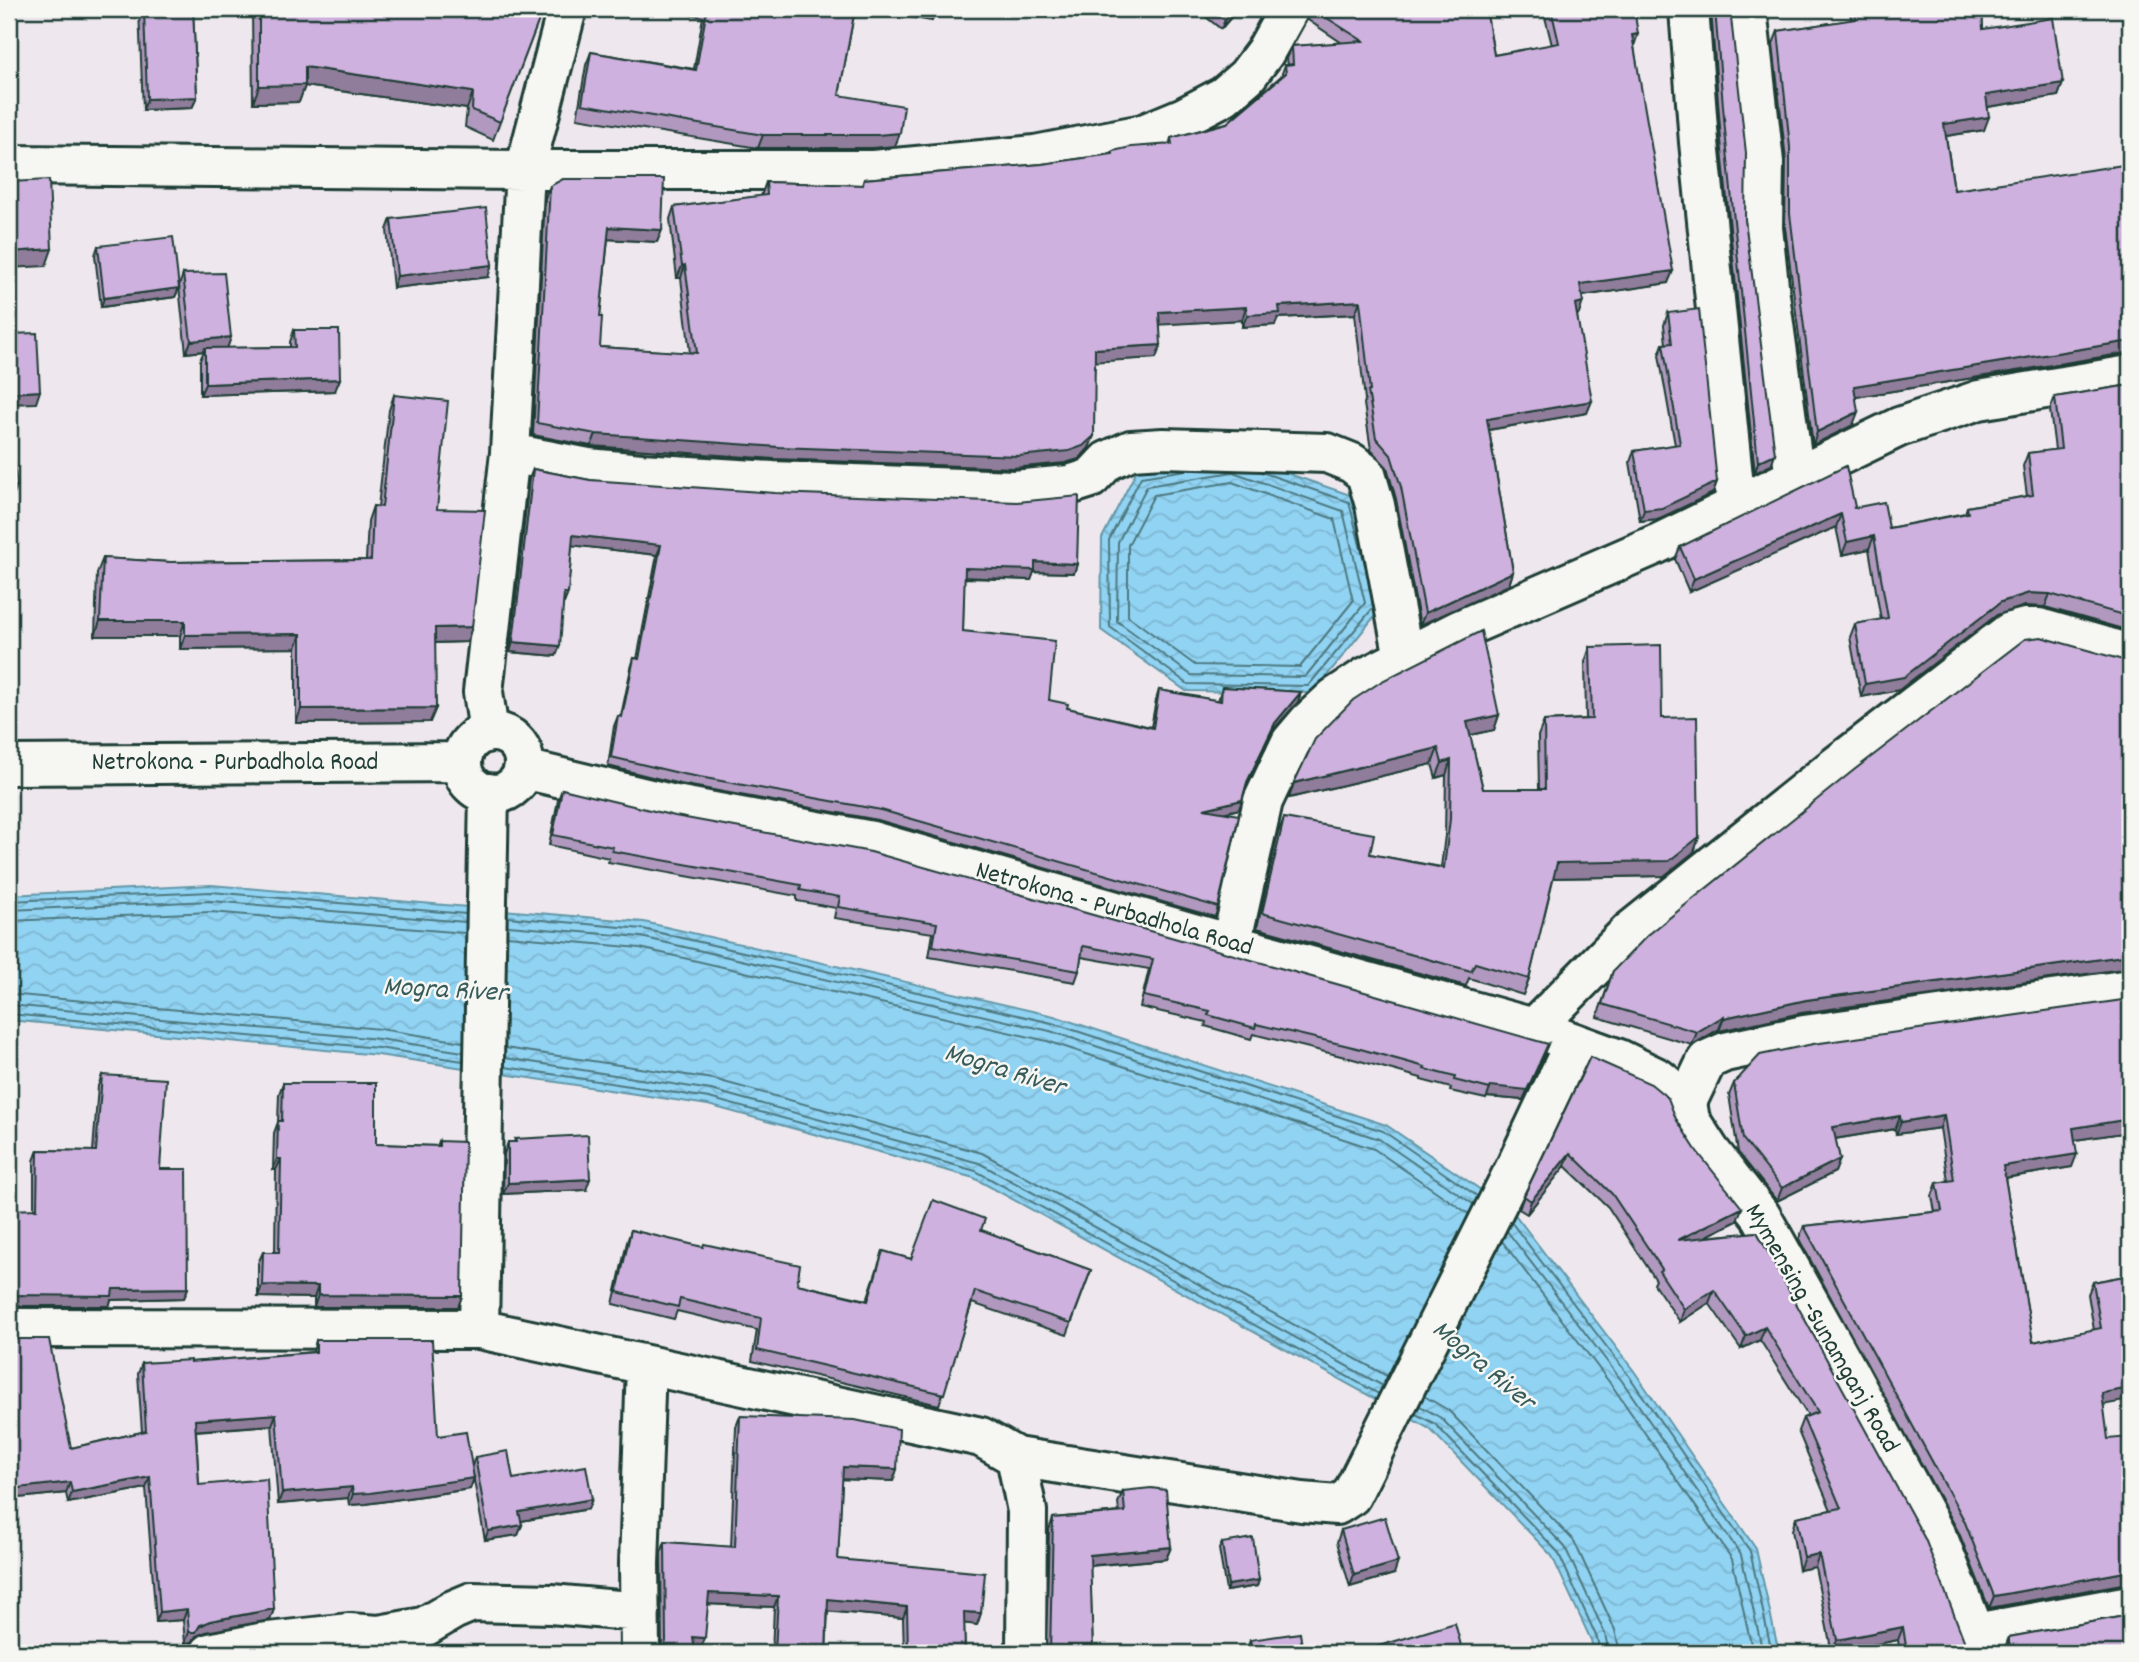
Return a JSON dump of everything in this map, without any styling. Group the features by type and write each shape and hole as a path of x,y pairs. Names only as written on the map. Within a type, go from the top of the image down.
{"street":[{"path":"489,732 483,692 510,453 525,170 567,9"},
{"path":"9,164 525,170 873,170 1035,155 1143,134 1224,96 1247,76 1265,52 1289,9"},
{"path":"1689,9 1699,142 1736,506"},
{"path":"1746,9 1764,162 1763,228 1795,478"},
{"path":"1231,944 1263,801 1291,743 1308,722 1334,698 1366,677 1459,630 1657,544 1899,427 1979,400 2130,375"},
{"path":"510,453 588,468 640,473 1014,490 1069,485 1091,478 1107,461 1131,450 1163,448 1327,453 1352,463 1366,474 1375,505 1404,658"},
{"path":"1534,1028 1629,932 1836,766 2010,632 2039,628 2130,654"},
{"path":"479,1329 489,808 468,781 462,762 469,743 477,736 489,732 506,735 515,741 524,758 524,769 513,787 489,808"},
{"name":"Netrokona - Purbadhola Road","path":"9,765 462,762"},
{"name":"Netrokona - Purbadhola Road","path":"524,769 675,805 872,841 1534,1028 1619,1059 1658,1078 1687,1102"},
{"path":"1687,1102 1707,1060 1725,1052 1804,1035 2130,989"},
{"path":"9,1328 479,1329 981,1437 1016,1457 1302,1503 1337,1505 1351,1496 1367,1466 1574,1043"},
{"name":"Mymensing -Sunamganj Road","path":"1687,1102 1690,1120 1710,1151 1761,1216 1844,1364 1940,1543 1980,1643"},
{"path":"640,1653 646,1365"},
{"path":"1016,1457 1027,1511 1026,1653"},
{"path":"210,1653 260,1643 349,1633 379,1635 424,1627 453,1609 472,1602 551,1604 640,1612"},
{"path":"1980,1643 2130,1605"}],"water":[{"path":"1234,455 1356,497 1382,607 1313,693 1186,691 1101,630 1102,538 1137,470"},
{"name":"Mogra River","path":"211,885 644,922 1054,1016 1386,1125 1513,1212 1634,1371 1756,1549 1779,1653 1594,1653 1591,1640 1552,1556 1430,1429 974,1178 708,1105 378,1055 9,1020 9,895"}],"building":[{"path":"144,9 193,9 197,97 147,99"},
{"path":"259,9 543,9 500,122 472,110 473,92 305,67 305,85 259,86"},
{"path":"707,9 855,9 839,95 904,106 900,133 763,135 582,104 591,52 696,70"},
{"path":"1211,9 1234,9 1225,20"},
{"path":"1313,9 1486,9 1494,55 1559,43 1551,9 1634,9 1638,34 1632,35 1673,271 1580,284 1583,302 1575,304 1592,401 1487,419 1513,572 1425,613 1401,487 1391,455 1376,438 1368,391 1360,301 1279,306 1280,313 1247,315 1246,307 1159,312 1161,345 1095,349 1094,436 1083,446 1069,451 1018,456 779,447 596,434 537,423 550,186 563,179 664,179 662,230 609,227 600,317 600,347 697,353 674,207 767,195 766,182 863,185 864,179 1042,164 1113,154 1113,151 1131,147 1172,144 1171,138 1227,123 1286,73 1285,65 1293,64 1292,46 1363,41"},
{"path":"1715,9 1730,9 1746,153 1745,220 1775,454 1758,462 1725,130"},
{"path":"1855,9 1982,9 1983,29 2053,18 2063,83 1986,95 1989,117 1944,124 1954,190 2130,164 2130,341 1854,386 1858,412 1817,432 1790,214 1790,147 1778,31 1856,19"},
{"path":"49,180 52,249 9,252 9,182"},
{"path":"486,208 492,265 397,276 391,219"},
{"path":"173,237 179,288 104,298 98,246"},
{"path":"224,273 231,337 191,341 183,274"},
{"path":"1699,309 1717,482 1662,508 1644,510 1634,451 1680,444 1663,344 1672,343 1668,313"},
{"path":"294,330 339,330 340,379 205,384 205,348 295,347"},
{"path":"37,333 40,391 9,393 9,334"},
{"path":"2130,385 2130,617 2050,594 2029,593 2001,602 1904,677 1865,684 1855,624 1888,618 1874,536 1847,542 1841,514 1694,579 1680,547 1846,466 1855,507 1853,508 1884,502 1889,528 1968,513 1967,507 2033,495 2028,453 2061,449 2055,397"},
{"path":"394,395 448,401 437,509 485,510 472,627 435,628 436,708 301,709 301,634 185,635 185,621 100,621 103,558 170,562 371,560 373,506 382,507"},
{"path":"9,412 17,486 9,487"},
{"path":"533,469 590,480 775,493 1017,502 1079,496 1077,564 1035,562 1035,570 965,568 963,631 1055,641 1049,700 1068,704 1067,708 1153,728 1159,690 1221,701 1222,687 1301,692 1275,723 1247,782 1242,800 1204,809 1239,815 1218,907 881,810 683,774 611,757 618,716 622,717 634,658 639,659 661,545 573,535 568,593 564,593 560,646 513,642"},
{"path":"1481,631 1499,715 1467,722 1483,789 1545,789 1544,721 1592,719 1590,647 1661,645 1662,718 1697,717 1699,837 1669,861 1557,863 1529,979 1475,963 1471,971 1262,913 1284,818 1374,834 1370,854 1444,868 1450,819 1451,760 1442,763 1438,748 1294,783 1315,739 1353,700 1382,681"},
{"path":"2041,637 2130,662 2130,955 1806,1000 1724,1016 1697,1032 1602,1004 1613,971 1648,935 1854,770 2025,639"},
{"path":"562,789 675,816 871,852 1548,1044 1527,1090 1491,1086 1490,1089 1357,1048 1256,1024 1255,1028 1208,1015 1210,1011 1144,996 1153,959 1083,946 1079,971 933,946 937,923 838,907 840,897 800,890 801,885 612,851 613,847 553,835"},
{"path":"2130,999 2130,1119 2073,1128 2077,1154 2003,1166 2033,1342 2101,1328 2093,1282 2130,1275 2130,1388 2102,1393 2108,1439 2130,1437 2130,1571 1994,1596 1964,1520 1804,1226 1942,1211 1937,1183 1954,1180 1944,1115 1901,1122 1900,1116 1833,1127 1840,1159 1782,1188 1743,1139 1734,1083 1760,1055 1813,1044"},
{"path":"1590,1057 1651,1084 1668,1098 1676,1119 1696,1150 1742,1208 1678,1240 1757,1232 1925,1539 1971,1653 1907,1653 1903,1627 1837,1640 1819,1554 1804,1557 1796,1517 1841,1508 1803,1418 1818,1412 1765,1327 1746,1336 1714,1290 1684,1309 1659,1271 1662,1269 1612,1194 1570,1153 1531,1201 1524,1196"},
{"path":"102,1075 166,1079 160,1169 187,1169 188,1288 113,1289 112,1296 9,1296 9,1210 37,1209 38,1150 96,1151"},
{"path":"283,1083 376,1083 376,1144 439,1146 439,1141 465,1142 462,1296 318,1295 318,1286 262,1285 263,1252 279,1252 281,1159 277,1159"},
{"path":"588,1135 590,1179 508,1183 508,1142 516,1142 515,1139"},
{"path":"933,1200 985,1219 981,1230 1091,1270 1071,1323 975,1291 944,1394 757,1350 761,1318 680,1299 678,1307 617,1292 631,1230 800,1265 797,1284 868,1301 883,1251 911,1259"},
{"path":"9,1338 49,1339 71,1448 146,1431 142,1363 316,1352 316,1340 432,1340 438,1436 466,1432 474,1478 370,1493 353,1494 352,1487 282,1493 276,1414 195,1420 199,1485 267,1479 274,1609 210,1621 200,1625 196,1632 189,1632 187,1609 160,1612 150,1477 72,1492 70,1482 9,1489"},
{"path":"740,1416 855,1420 899,1429 897,1469 843,1467 838,1559 985,1573 981,1613 964,1612 965,1653 908,1653 907,1607 828,1599 826,1653 775,1653 778,1596 709,1593 705,1638 693,1637 695,1653 662,1653 666,1641 665,1542 735,1547"},
{"path":"508,1451 513,1479 586,1466 592,1499 519,1512 522,1525 488,1531 475,1457"},
{"path":"1151,1488 1166,1490 1171,1547 1090,1555 1093,1653 1050,1653 1053,1518 1125,1512 1123,1491"},
{"path":"1385,1517 1398,1562 1354,1575 1341,1530"},
{"path":"1253,1538 1259,1580 1228,1585 1222,1543"},
{"path":"2130,1615 2130,1653 2005,1653 2009,1637"},
{"path":"1455,1623 1463,1653 1378,1653 1376,1647"},
{"path":"1300,1633 1303,1653 1252,1653 1250,1640"}]}
